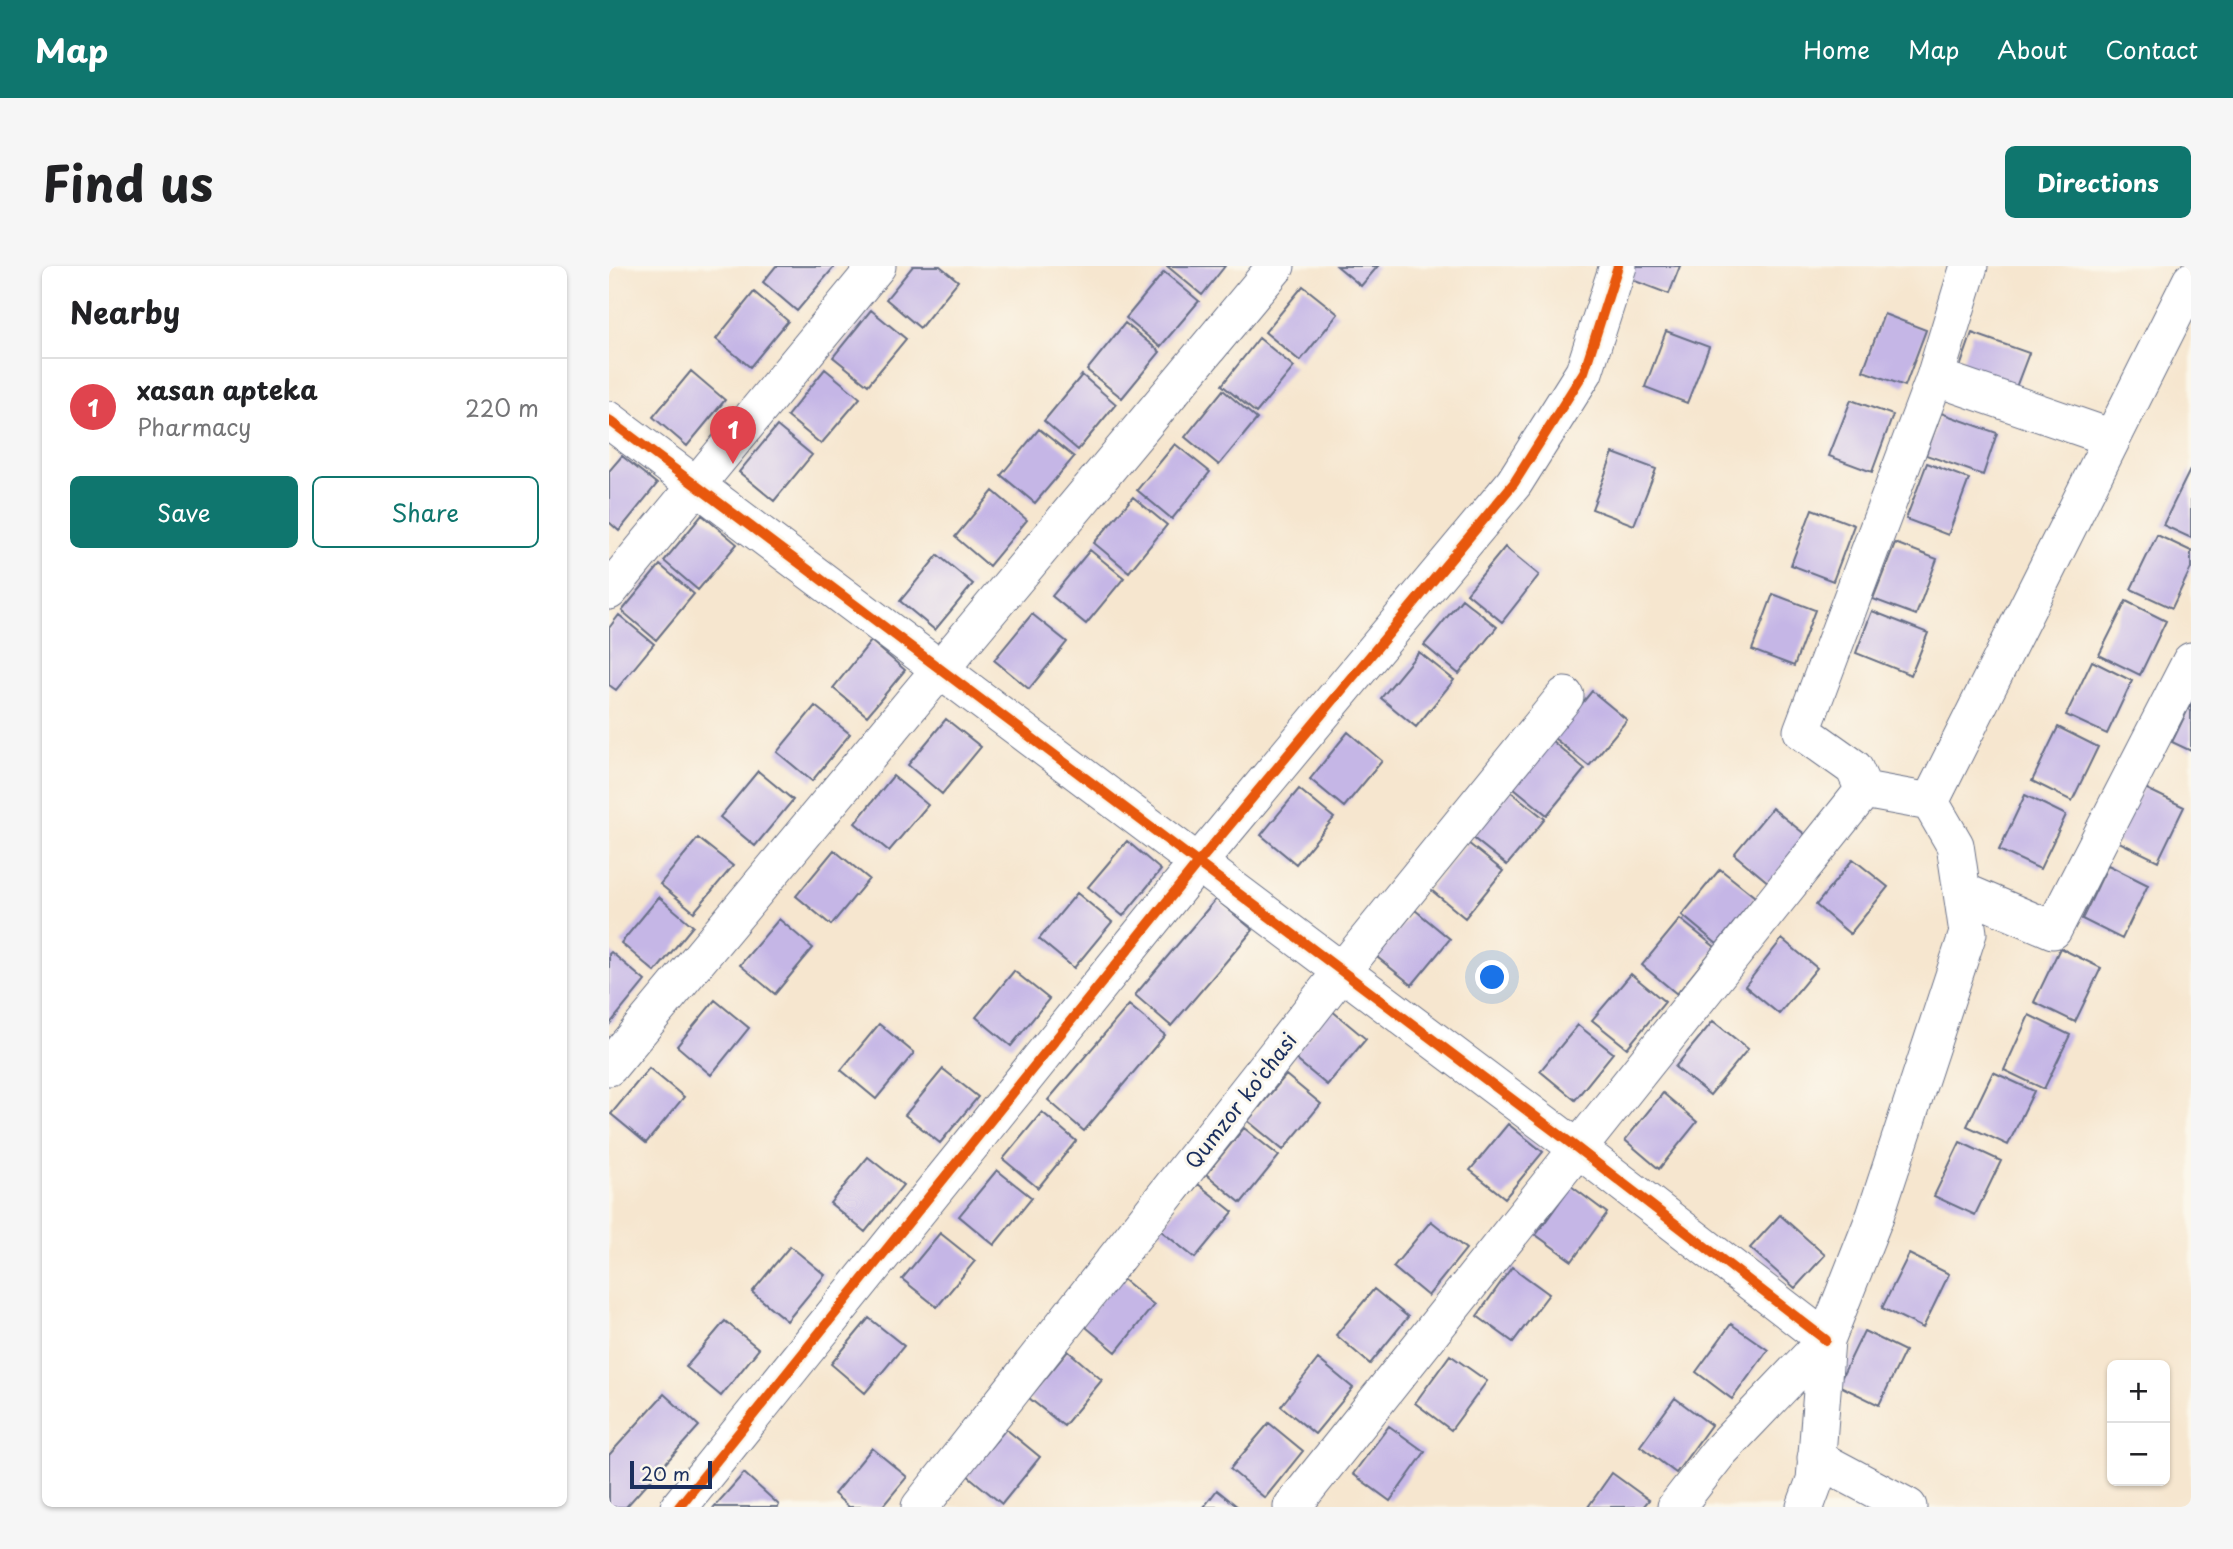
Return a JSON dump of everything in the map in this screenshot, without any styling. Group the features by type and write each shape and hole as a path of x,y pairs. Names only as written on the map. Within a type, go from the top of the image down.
{"street":[{"path":"609,591 877,266"},
{"path":"609,1068 1276,266"},
{"path":"679,1507 1198,863 1514,483 1584,372 1618,266"},
{"path":"1864,790 1854,768 1802,731 1935,377 1969,266"},
{"path":"1930,803 2191,281"},
{"path":"1935,377 2112,439"},
{"path":"609,420 1577,1148 1826,1340"},
{"path":"1962,891 2053,930 2191,661"},
{"name":"Qumzor ko'chasi","path":"920,1507 1342,971 1565,696"},
{"path":"1805,1507 1815,1480 1826,1340 1875,1216 1968,933 1955,845 1930,803 1864,790"},
{"path":"1292,1507 1864,790"},
{"path":"1676,1507 1719,1452 1826,1340"},
{"path":"1816,1458 1908,1507"}],"building":[{"path":"776,266 835,266 797,311 763,282"},
{"path":"913,266 940,266 958,281 920,328 886,299"},
{"path":"1167,266 1225,266 1202,295"},
{"path":"1337,266 1378,266 1361,286"},
{"path":"1632,266 1680,266 1669,294 1627,278"},
{"path":"1164,272 1199,301 1160,347 1126,318"},
{"path":"1303,286 1338,314 1300,361 1265,332"},
{"path":"754,292 788,321 750,367 716,339"},
{"path":"871,310 906,339 868,385 833,357"},
{"path":"1884,314 1926,330 1905,386 1863,371"},
{"path":"1125,323 1160,352 1122,398 1087,370"},
{"path":"1666,331 1709,347 1687,403 1645,387"},
{"path":"1972,333 2029,353 2013,395 1957,376"},
{"path":"1259,338 1294,367 1256,413 1222,385"},
{"path":"825,369 860,398 821,444 787,416"},
{"path":"691,371 725,400 687,446 653,417"},
{"path":"1082,375 1116,404 1078,450 1044,421"},
{"path":"1223,390 1257,419 1219,465 1185,437"},
{"path":"1851,400 1893,415 1872,472 1829,456"},
{"path":"1941,413 1997,433 1983,475 1926,455"},
{"path":"777,426 812,455 774,501 739,472"},
{"path":"1039,429 1074,457 1035,503 1001,475"},
{"path":"1175,444 1210,472 1172,519 1137,490"},
{"path":"1613,453 1656,469 1634,525 1592,509"},
{"path":"622,456 657,484 619,531 609,522 609,471"},
{"path":"1927,463 1969,479 1948,535 1906,519"},
{"path":"2191,468 2191,538 2163,525"},
{"path":"993,491 1027,520 989,566 955,537"},
{"path":"1133,497 1167,525 1129,572 1094,543"},
{"path":"1812,509 1854,525 1833,581 1791,565"},
{"path":"702,515 737,544 698,590 664,561"},
{"path":"2157,535 2191,551 2191,568 2172,608 2131,589"},
{"path":"1895,543 1937,559 1916,615 1873,599"},
{"path":"1505,547 1539,575 1502,622 1467,593"},
{"path":"1090,550 1124,578 1086,624 1052,596"},
{"path":"938,555 973,584 935,630 900,601"},
{"path":"660,565 694,594 656,640 622,611"},
{"path":"1773,594 1815,610 1794,666 1752,650"},
{"path":"1462,599 1497,627 1459,674 1424,645"},
{"path":"2126,601 2166,621 2140,675 2099,655"},
{"path":"1872,611 1928,633 1911,675 1856,653"},
{"path":"1032,614 1067,642 1029,689 994,660"},
{"path":"619,615 654,644 616,690 609,685 609,628"},
{"path":"871,641 905,670 867,716 833,688"},
{"path":"1419,652 1454,680 1416,727 1381,698"},
{"path":"2092,661 2132,681 2107,734 2066,715"},
{"path":"1592,691 1627,720 1589,766 1554,738"},
{"path":"2191,703 2191,751 2172,742"},
{"path":"815,706 850,734 812,781 777,752"},
{"path":"946,719 981,747 942,794 908,765"},
{"path":"2058,727 2098,747 2072,801 2032,781"},
{"path":"1348,732 1382,761 1344,807 1310,779"},
{"path":"1551,740 1585,769 1547,815 1513,787"},
{"path":"758,771 793,800 755,846 720,817"},
{"path":"893,776 928,805 889,851 855,823"},
{"path":"2143,787 2184,807 2158,861 2117,841"},
{"path":"1299,789 1334,818 1296,864 1261,835"},
{"path":"1510,791 1545,819 1507,865 1472,837"},
{"path":"2025,795 2066,815 2040,869 1999,850"},
{"path":"1772,808 1807,836 1769,883 1734,854"},
{"path":"698,838 733,866 694,912 660,884"},
{"path":"1127,841 1161,870 1123,916 1088,887"},
{"path":"1468,843 1503,871 1465,918 1430,889"},
{"path":"834,850 869,879 831,925 796,896"},
{"path":"1853,859 1888,887 1850,934 1816,905"},
{"path":"2108,865 2148,885 2122,939 2082,919"},
{"path":"1720,869 1755,897 1717,944 1682,915"},
{"path":"1077,893 1112,922 1074,968 1039,939"},
{"path":"659,897 693,926 655,972 621,943"},
{"path":"1216,899 1253,930 1171,1026 1135,995"},
{"path":"1415,910 1450,939 1412,985 1377,957"},
{"path":"779,919 813,948 775,994 740,965"},
{"path":"1680,919 1715,947 1677,994 1642,965"},
{"path":"1782,939 1817,968 1779,1014 1745,986"},
{"path":"2060,948 2101,968 2075,1022 2034,1002"},
{"path":"611,952 645,981 609,1025 609,954"},
{"path":"1014,971 1049,999 1011,1046 976,1017"},
{"path":"1631,974 1665,1002 1627,1048 1592,1020"},
{"path":"715,1000 749,1028 711,1075 677,1046"},
{"path":"1129,1005 1165,1035 1084,1131 1048,1100"},
{"path":"1331,1010 1366,1039 1327,1085 1293,1057"},
{"path":"2029,1015 2070,1035 2044,1089 2004,1070"},
{"path":"1713,1021 1748,1049 1710,1095 1675,1067"},
{"path":"879,1024 914,1053 876,1099 841,1070"},
{"path":"1578,1025 1613,1053 1575,1100 1540,1071"},
{"path":"649,1068 684,1097 646,1143 611,1114"},
{"path":"943,1069 978,1097 940,1143 905,1115"},
{"path":"1993,1072 2034,1091 2008,1145 1967,1126"},
{"path":"1286,1075 1321,1104 1283,1150 1248,1121"},
{"path":"1663,1093 1697,1122 1659,1169 1625,1140"},
{"path":"1042,1112 1076,1141 1038,1188 1003,1159"},
{"path":"1508,1124 1543,1152 1505,1198 1470,1170"},
{"path":"1244,1128 1279,1156 1241,1203 1206,1174"},
{"path":"1960,1142 2001,1161 1975,1215 1934,1196"},
{"path":"868,1157 903,1185 865,1232 830,1203"},
{"path":"997,1170 1032,1198 994,1245 959,1216"},
{"path":"1198,1184 1233,1212 1195,1258 1160,1230"},
{"path":"1571,1186 1607,1213 1572,1261 1536,1235"},
{"path":"1780,1215 1825,1255 1795,1288 1750,1248"},
{"path":"1431,1221 1466,1249 1428,1296 1393,1267"},
{"path":"940,1233 975,1261 937,1307 902,1279"},
{"path":"790,1246 825,1275 787,1321 752,1292"},
{"path":"1909,1254 1949,1274 1923,1328 1882,1308"},
{"path":"1512,1267 1549,1294 1513,1342 1477,1316"},
{"path":"1120,1277 1154,1305 1116,1352 1081,1323"},
{"path":"1374,1289 1408,1317 1370,1364 1336,1335"},
{"path":"869,1318 904,1346 865,1393 831,1364"},
{"path":"725,1321 759,1349 721,1396 686,1367"},
{"path":"1731,1324 1768,1350 1732,1399 1696,1372"},
{"path":"1864,1331 1905,1351 1879,1405 1838,1385"},
{"path":"1068,1351 1102,1380 1064,1426 1029,1398"},
{"path":"1450,1355 1487,1381 1451,1430 1415,1403"},
{"path":"1318,1359 1353,1388 1315,1434 1281,1406"},
{"path":"664,1394 699,1426 626,1507 609,1507 609,1455"},
{"path":"1675,1398 1711,1425 1676,1473 1640,1446"},
{"path":"1269,1423 1303,1451 1265,1498 1230,1469"},
{"path":"1389,1426 1425,1452 1390,1501 1353,1474"},
{"path":"1006,1429 1040,1457 1002,1504 967,1475"},
{"path":"872,1448 907,1477 882,1507 849,1507 834,1494"},
{"path":"744,1473 779,1505 778,1507 714,1507"},
{"path":"1612,1473 1649,1500 1643,1507 1588,1507"},
{"path":"1217,1490 1238,1507 1204,1507"}],"cycle path":[{"path":"679,1507 1198,863 1514,483 1584,372 1618,266"},
{"path":"609,420 1577,1148 1826,1340"}],"place":[{"name":"xasan apteka","path":"733,464"}]}
